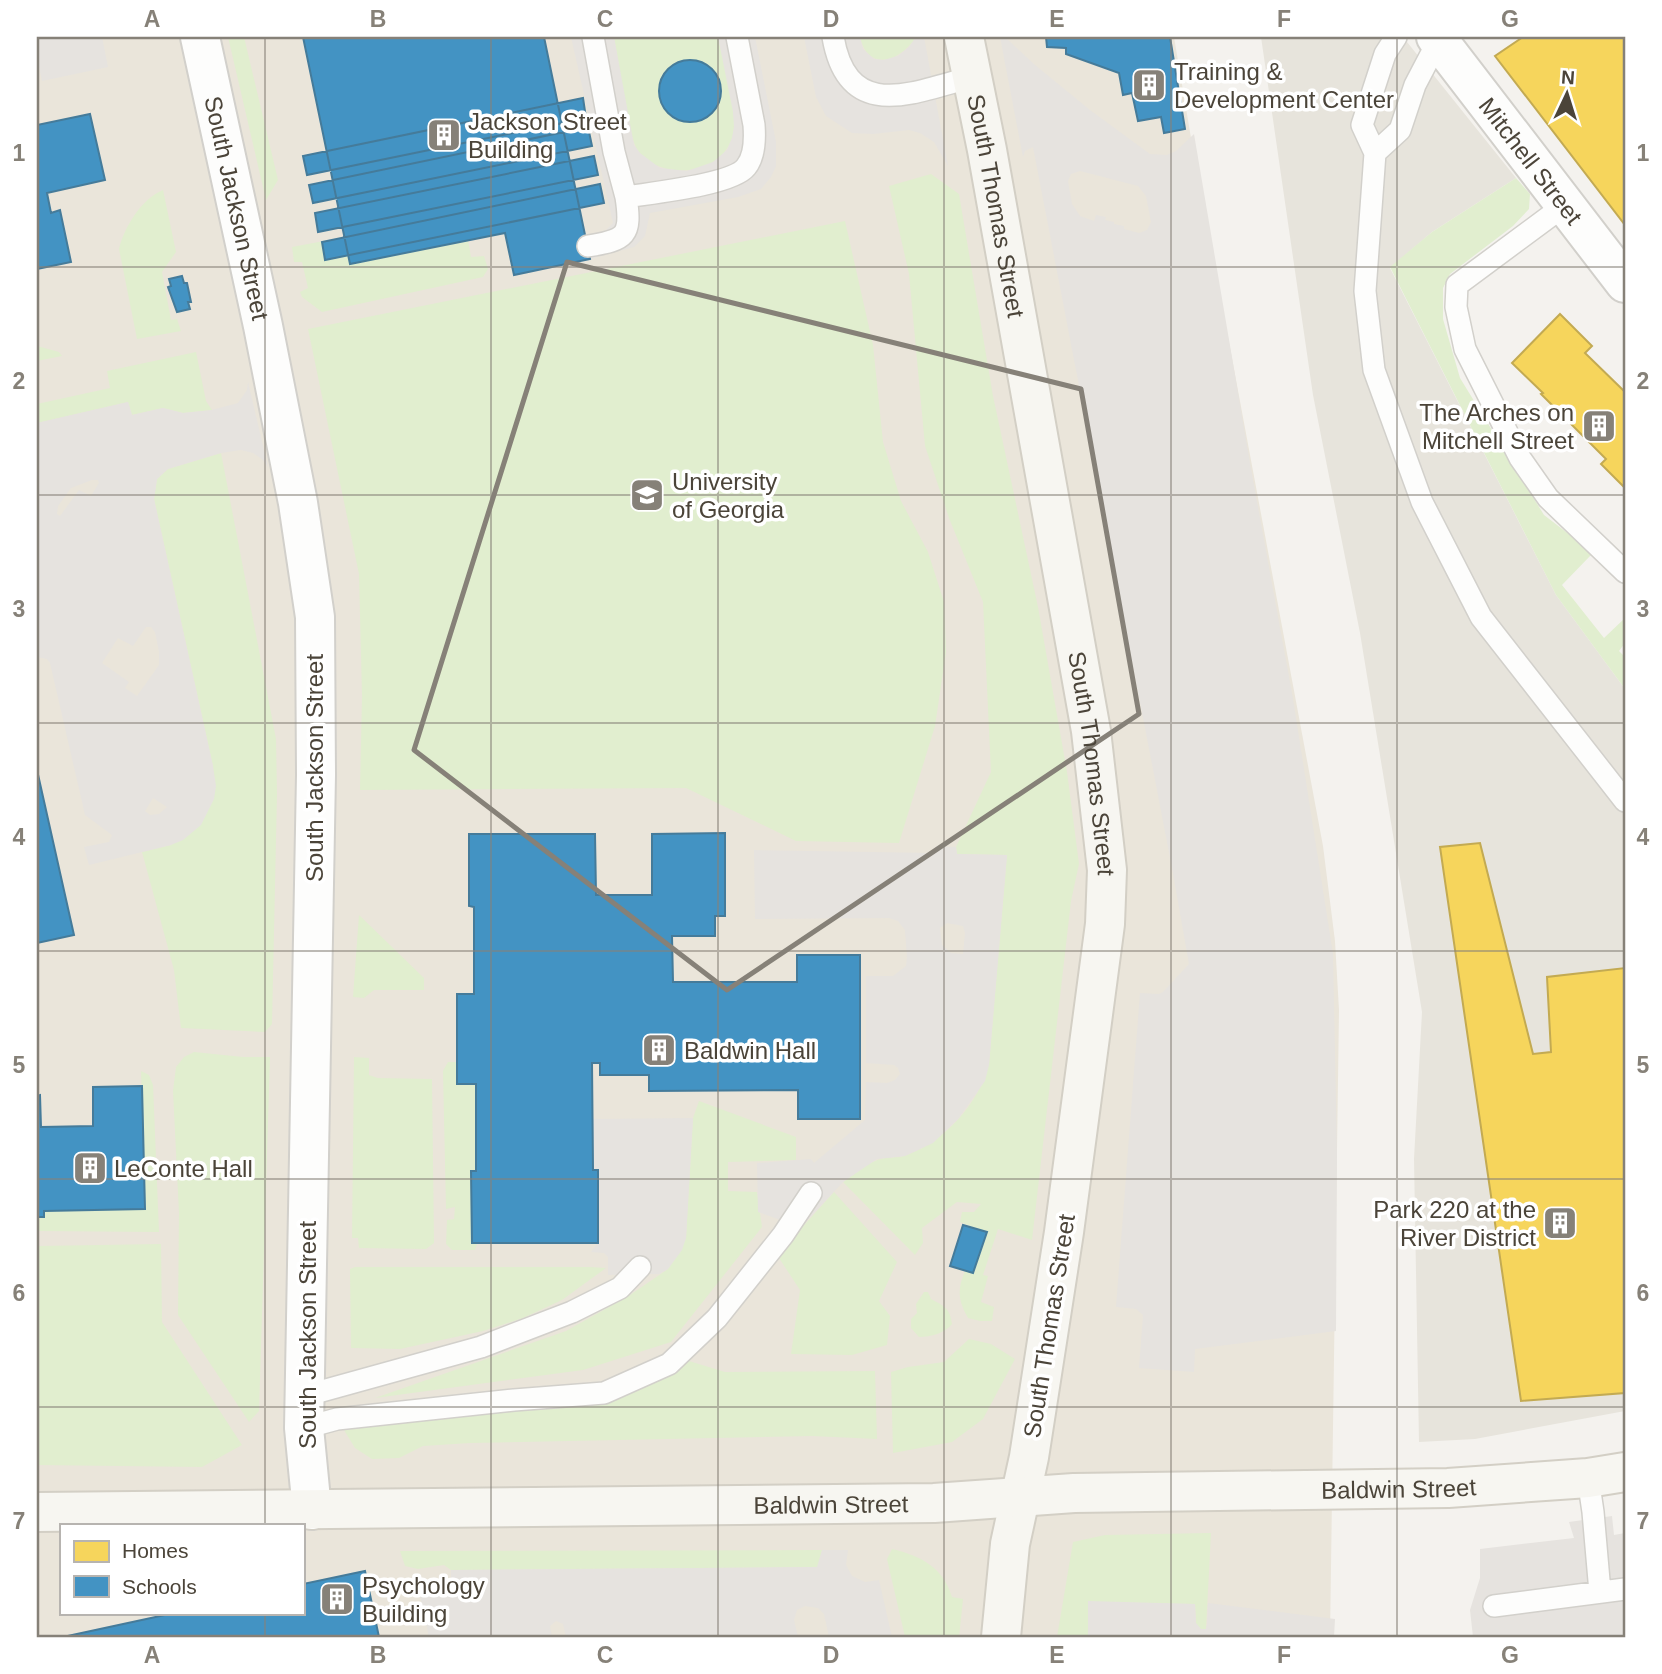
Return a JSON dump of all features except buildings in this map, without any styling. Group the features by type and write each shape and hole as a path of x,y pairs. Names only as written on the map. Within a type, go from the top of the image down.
{"main road":[{"name":"South Thomas Street","path":"964,37 988,150 1091,731 1107,870 1105,925 1064,1232 1029,1457 1010,1544 1001,1637"},
{"name":"Baldwin Street","path":"37,1512 934,1503 1074,1493 1448,1488 1588,1478 1625,1472"}],"street":[{"name":"South Jackson Street","path":"201,37 298,503 315,617 316,789 304,1412 312,1510"},
{"name":"Mitchell Street","path":"1437,39 1625,283"}],"lane":[{"path":"588,246 614,240 625,234 630,220 614,152 593,37"},
{"path":"626,197 677,190 733,176 746,167 755,138 737,37"},
{"path":"833,37 846,73 869,93 897,97 972,77"},
{"path":"1396,37 1385,54 1362,125 1376,153 1365,291 1374,370 1422,502 1481,617 1625,801"},
{"path":"1376,153 1400,130 1415,85 1437,39"},
{"path":"1565,205 1457,285 1456,307 1465,349 1520,458 1548,498 1625,572"},
{"path":"304,1412 351,1418 604,1393 669,1364 717,1318 783,1235 811,1193"},
{"path":"304,1412 572,1312 620,1287 640,1267"},
{"path":"1588,1478 1600,1592"},
{"path":"1494,1606 1625,1589"}],"highlighted area":[{"path":"567,262 1081,389 1139,714 727,990 414,750"}],"shaded area":[{"name":"University of Georgia","path":"37,37 1174,37 1323,846 1335,941 1339,1010 1330,1637 37,1637"},
{"path":"37,37 102,37 108,67 42,81 37,57"},
{"path":"571,37 614,37 634,145 660,168 687,171 713,162 727,150 732,138 733,112 718,37 755,37 776,142 776,166 771,177 761,189 738,197 650,213 645,236 634,247 590,259 585,235 605,231 613,223"},
{"path":"804,37 860,37 863,49 874,59 884,60 898,56 916,37 924,37 948,166 934,142 920,133 909,130 873,134 852,133 826,116 816,97"},
{"path":"1000,37 1005,37 1090,110 1150,154 1167,155 1176,151 1194,134 1293,699 1333,954 1337,1152 1336,1331 1195,1349 1194,1372 1139,1368 1143,1315 1136,1309 1116,1307 1140,993 1163,992 1189,964 1033,147 1025,151 1023,157","holes":["1080,171 1138,186 1146,196 1151,222 1147,230 1139,233 1105,220 1106,217 1096,215 1094,221 1080,216 1072,204 1068,181 1071,174"]},
{"path":"1261,37 1403,37 1516,178 1432,232 1390,268 1556,595 1625,689 1625,1411 1475,1439 1419,1442 1414,1159 1422,1012 1360,633 1313,395"},
{"path":"248,382 268,467 253,453 241,450 221,453 168,469 157,479 154,499 213,766 216,786 214,799 201,825 183,840 89,865 84,847 109,842 112,835 85,815 50,663 47,659 37,657 37,423 128,402 132,415 163,408 183,413 212,410 238,403 247,390","holes":["98,480 99,483 91,496 79,490 60,516 57,514 58,506 71,488","146,627 151,627 155,632 159,665 137,696 125,688 129,682 102,663 118,638 133,646","153,798 167,807 159,814 150,815 145,811"]},
{"path":"936,846 956,847 957,854 1007,855 989,1065 985,1081 958,1119 933,1143 905,1156 877,1159 843,1182 801,1227 758,1212 757,1163 811,1159 814,1163 865,1120 866,1082 887,1083 900,1074 894,1065 866,1063 866,976 893,976 906,966 907,957 905,930 898,921 889,918 755,919 754,850 935,853","holes":["947,923 963,926 963,954 951,953 942,945 940,928"]},
{"path":"693,1118 686,1238 682,1250 668,1269 659,1274 608,1275 608,1257 604,1253 591,1252 598,1243 593,1119"},
{"path":"1612,1516 1614,1535 1625,1533 1625,1637 1473,1637 1470,1610 1480,1578 1480,1549 1574,1538 1569,1522"},
{"path":"822,1550 848,1550 846,1565 852,1576 865,1582 879,1580 892,1637 829,1637 824,1614 818,1608 805,1606 797,1610 794,1620 798,1637 566,1637 563,1624 556,1621 550,1626 552,1637 429,1637 420,1596 438,1592 446,1587 451,1579 451,1570 817,1567"},
{"path":"1088,1601 1195,1604 1196,1623 1201,1629 1206,1629 1208,1603 1335,1619 1334,1637 1088,1637"}],"green space":[{"path":"228,37 244,37 278,180 266,200"},
{"path":"614,37 718,37 734,115 732,138 726,150 705,166 691,170 664,168 641,155 630,130","holes":["688,60 704,65 714,74 719,85 715,108 707,117 695,121 674,118 664,108 659,94 664,75 674,65"]},
{"path":"860,37 916,37 902,52 885,60 870,56"},
{"path":"931,174 959,194 993,396 1038,607 1067,772 1079,864 1071,901 1032,1240 998,1229 983,1275 988,1276 981,1302 994,1307 992,1321 968,1318 960,1295 965,1271 974,1273 987,1233 960,1222 962,1212 974,1212 981,1204 957,1202 922,1228 923,1243 915,1255 843,1182 875,1161 903,1156 921,1149 947,1130 969,1106 989,1064 1007,855 957,854 956,847 991,772 983,602 949,518 925,446 909,274 889,186"},
{"path":"1516,178 1530,194 1529,209 1513,226 1450,274 1443,288 1443,319 1460,378 1544,515 1591,555 1562,585 1604,638 1625,618 1625,643 1619,651 1625,657 1625,689 1556,595 1390,267 1432,232"},
{"path":"163,190 176,252 162,272 171,320 177,319 181,331 137,339 119,249 135,215 148,200"},
{"path":"845,221 873,345 883,442 901,501 928,552 944,602 946,652 935,726 899,843 796,841 686,788 360,790 362,696 359,574 308,329"},
{"path":"345,237 351,264 468,240 471,257 484,256 488,269 483,277 322,312 302,297 300,292 308,288 302,262 294,262 292,247"},
{"path":"37,346 59,352 62,356 37,361"},
{"path":"196,352 206,401 212,410 183,413 163,408 132,415 128,402 37,423 37,404 110,388 107,371"},
{"path":"221,453 276,739 272,1024 265,1032 181,1028 174,970 142,852 171,845 213,766 154,499 157,479 168,469"},
{"path":"359,915 424,978 424,990 374,990 364,998 353,997"},
{"path":"194,1052 270,1057 259,1411 249,1422 178,1315 179,1213 173,1091 176,1067 184,1057"},
{"path":"354,1057 369,1058 369,1075 378,1078 432,1079 434,1243 426,1249 359,1248 358,1238 352,1238"},
{"path":"448,1062 457,1062 457,1084 476,1084 476,1171 471,1171 472,1243 477,1244 475,1250 452,1250 446,1244 447,1220 454,1219 455,1207 446,1209 443,1071"},
{"path":"141,1071 149,1075 153,1085 159,1232 37,1231 37,1217 44,1217 44,1211 145,1208"},
{"path":"699,1101 796,1137 796,1160 728,1162 728,1191 757,1192 762,1227 671,1342 583,1370 375,1398 566,1331 627,1297 668,1269 686,1238 693,1118"},
{"path":"834,1192 897,1262 879,1301 890,1316 887,1345 852,1355 791,1354 800,1290 777,1255"},
{"path":"161,1244 162,1322 242,1445 202,1467 37,1465 37,1246"},
{"path":"606,1268 562,1300 523,1318 483,1331 400,1349 351,1348 350,1269"},
{"path":"924,1292 928,1292 931,1299 946,1308 952,1324 937,1334 919,1337 911,1328 911,1319 917,1313 916,1304"},
{"path":"969,1339 991,1344 1015,1359 983,1419 952,1442 893,1453 891,1372 944,1362"},
{"path":"689,1361 725,1372 875,1371 877,1439 812,1436 470,1443 423,1446 399,1458 372,1459 355,1448 344,1430 410,1419 609,1402"},
{"path":"1211,1533 1206,1629 1201,1629 1196,1624 1195,1604 1089,1602 1088,1637 1057,1637 1073,1542 1105,1535"},
{"path":"892,1549 930,1564 943,1578 952,1597 963,1599 959,1637 905,1637 887,1559"},
{"path":"822,1550 818,1567 451,1570 444,1565 418,1569 405,1566 400,1551"}],"place":[{"name":"Training & Development Center","path":"1149,85"},
{"name":"Jackson Street Building","path":"444,135"},
{"name":"The Arches on Mitchell Street","path":"1599,426"},
{"name":"University of Georgia","path":"647,495"},
{"name":"Baldwin Hall","path":"659,1050"},
{"name":"LeConte Hall","path":"90,1168"},
{"name":"Park 220 at the River District","path":"1560,1223"},
{"name":"Psychology Building","path":"337,1599"}]}
